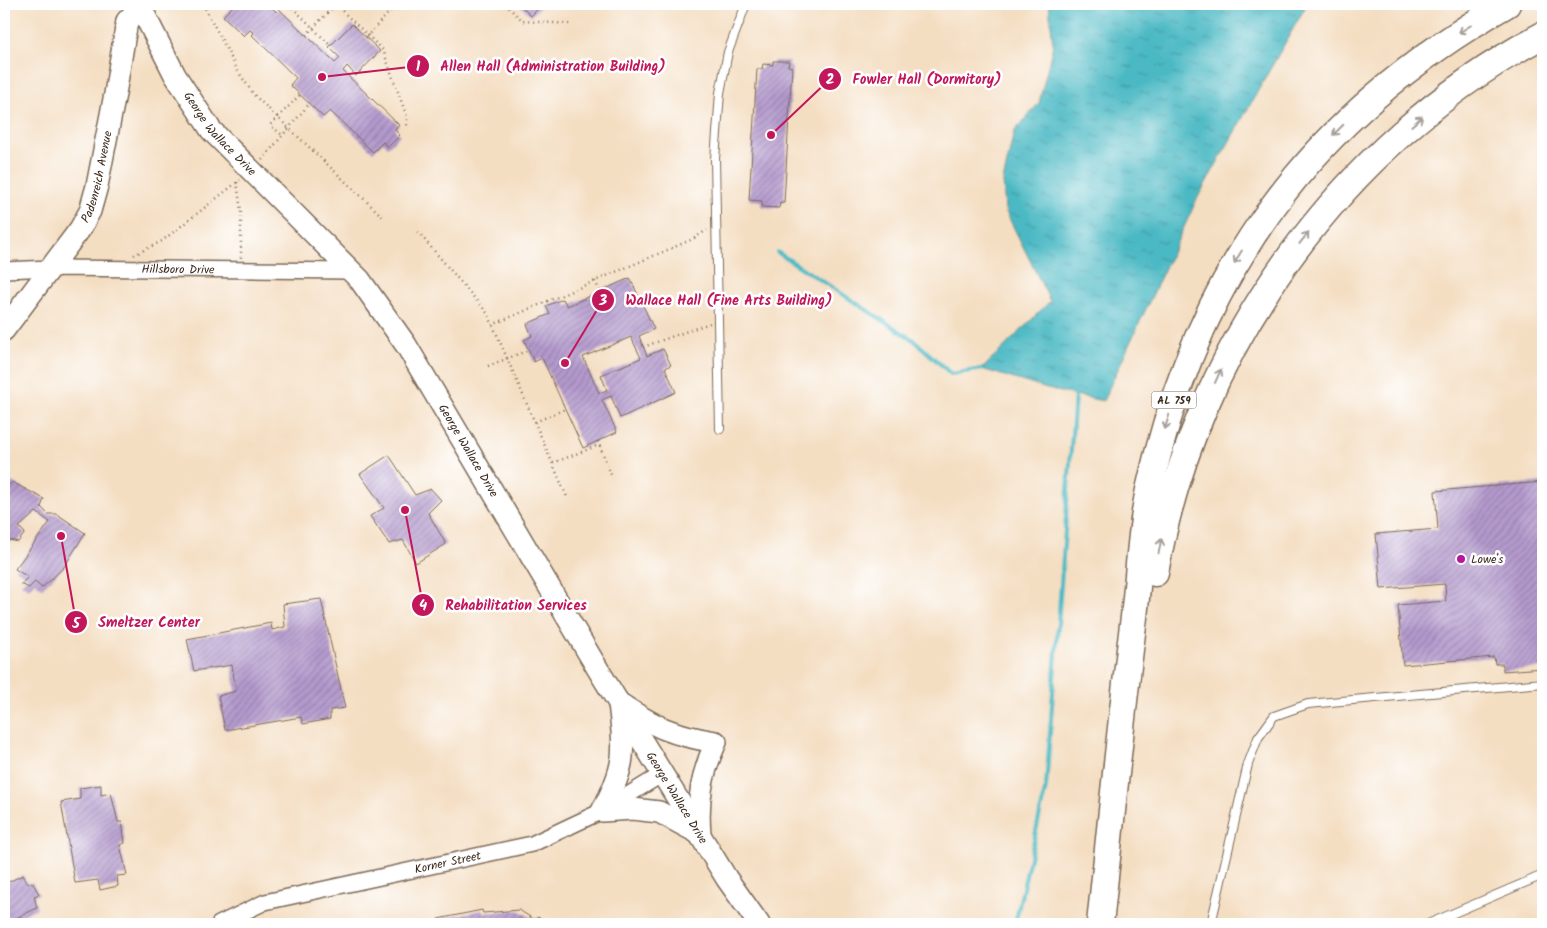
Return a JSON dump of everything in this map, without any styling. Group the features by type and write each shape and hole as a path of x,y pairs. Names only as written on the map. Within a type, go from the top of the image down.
{"highway":[{"name":"AL 759","path":"1100,924 1149,492 1174,400 1192,348 1221,286 1239,255 1280,195 1323,144 1396,77 1453,37 1507,4"},
{"name":"AL 759","path":"1117,924 1145,652 1160,544 1170,501 1220,370 1276,277 1319,220 1367,167 1444,99 1495,63 1543,36"}],"street":[{"name":"George Wallace Drive","path":"140,6 175,75 244,176 351,271 373,296 406,345 619,703 727,879 759,924"},
{"name":"Padenreich Avenue","path":"4,330 51,268 90,211 114,104 126,21 140,6"},
{"name":"Hillsboro Drive","path":"4,270 107,268 351,271"},
{"path":"602,812 617,783 621,770 623,736 619,703"},
{"path":"602,812 633,809 659,812 700,834 699,795 706,765 716,742 660,728 619,703"},
{"name":"Korner Street","path":"219,924 264,902 532,844 602,812 664,774"}],"lane":[{"path":"720,429 715,159 720,93 728,52 746,4"},
{"path":"1211,924 1248,764 1258,738 1274,716 1308,704 1543,683"},
{"path":"1428,924 1543,875"}],"path":[{"path":"204,4 239,73 255,96 383,216"},
{"path":"289,4 331,46"},
{"path":"306,35 336,4 383,50 407,117 407,129"},
{"path":"367,36 398,4"},
{"path":"505,4 523,21 571,24"},
{"path":"282,135 270,125 300,95"},
{"path":"107,268 162,240 244,176 270,152 288,127 309,104"},
{"path":"242,270 241,211 244,176"},
{"path":"492,325 693,239 716,224"},
{"path":"418,232 488,314 568,497"},
{"path":"595,281 600,292"},
{"path":"644,347 718,321"},
{"path":"488,366 529,350"},
{"path":"535,422 566,410"},
{"path":"598,441 612,477"},
{"path":"553,463 599,445"}],"water":[{"path":"1049,4 1307,4 1198,197 1103,401 1047,389 982,369 1050,301 1005,210 1003,181 1014,132 1039,103 1053,45"}],"building":[{"path":"235,4 275,4 272,7 276,12 279,9 335,63 340,58 329,47 352,24 380,51 356,76 347,66 343,71 399,125 395,130 400,135 388,147 383,142 373,152 330,111 323,117 290,85 296,78 252,35 254,33 250,30 244,36 223,16"},
{"path":"519,4 543,4 531,16"},
{"path":"773,61 789,61 788,66 792,67 784,203 780,203 779,208 762,207 762,201 749,200 757,69 762,69 763,64 773,65"},
{"path":"630,278 654,329 639,336 647,356 663,349 671,365 665,368 676,392 620,418 611,396 602,400 617,432 583,448 542,358 534,362 524,340 532,336 527,324 550,314 546,306 563,299 567,306","holes":["631,337 641,358 601,375 607,390 599,393 583,357"]},
{"path":"389,455 415,495 431,489 441,500 428,513 446,544 416,563 403,540 389,544 370,516 384,508 360,474"},
{"path":"12,482 44,499 41,507 48,514 57,514 85,533 64,567 42,588 35,582 29,588 21,584 28,577 15,569 50,522 36,512 19,527 25,533 18,542 10,540 4,546 4,490"},
{"name":"Lowe's","path":"1543,482 1543,668 1503,671 1503,664 1495,664 1494,657 1403,665 1398,605 1446,601 1445,584 1381,589 1376,534 1438,529 1435,491"},
{"path":"321,599 345,708 330,710 330,719 303,724 301,717 225,730 218,696 236,691 232,665 194,671 187,639 271,623 272,630 285,627 283,604"},
{"path":"101,785 101,795 111,793 118,822 122,822 125,843 120,845 127,875 117,876 118,886 100,890 98,880 75,883 61,802 80,799 80,788"},
{"path":"23,875 28,884 32,882 39,894 34,896 37,908 4,924 4,884"},
{"path":"482,910 483,913 519,910 535,920 538,917 549,924 438,924 438,919"}],"waterway":[{"path":"777,252 915,341 951,374 982,369"},
{"path":"1015,924 1046,787 1075,395"}],"place":[{"name":"Allen Hall (Administration Building)","path":"322,77"},
{"name":"Fowler Hall (Dormitory)","path":"771,135"},
{"name":"Wallace Hall (Fine Arts Building)","path":"565,363"},
{"name":"Rehabilitation Services","path":"405,510"},
{"name":"Smeltzer Center","path":"61,536"},
{"name":"Lowe's","path":"1461,559"}]}
